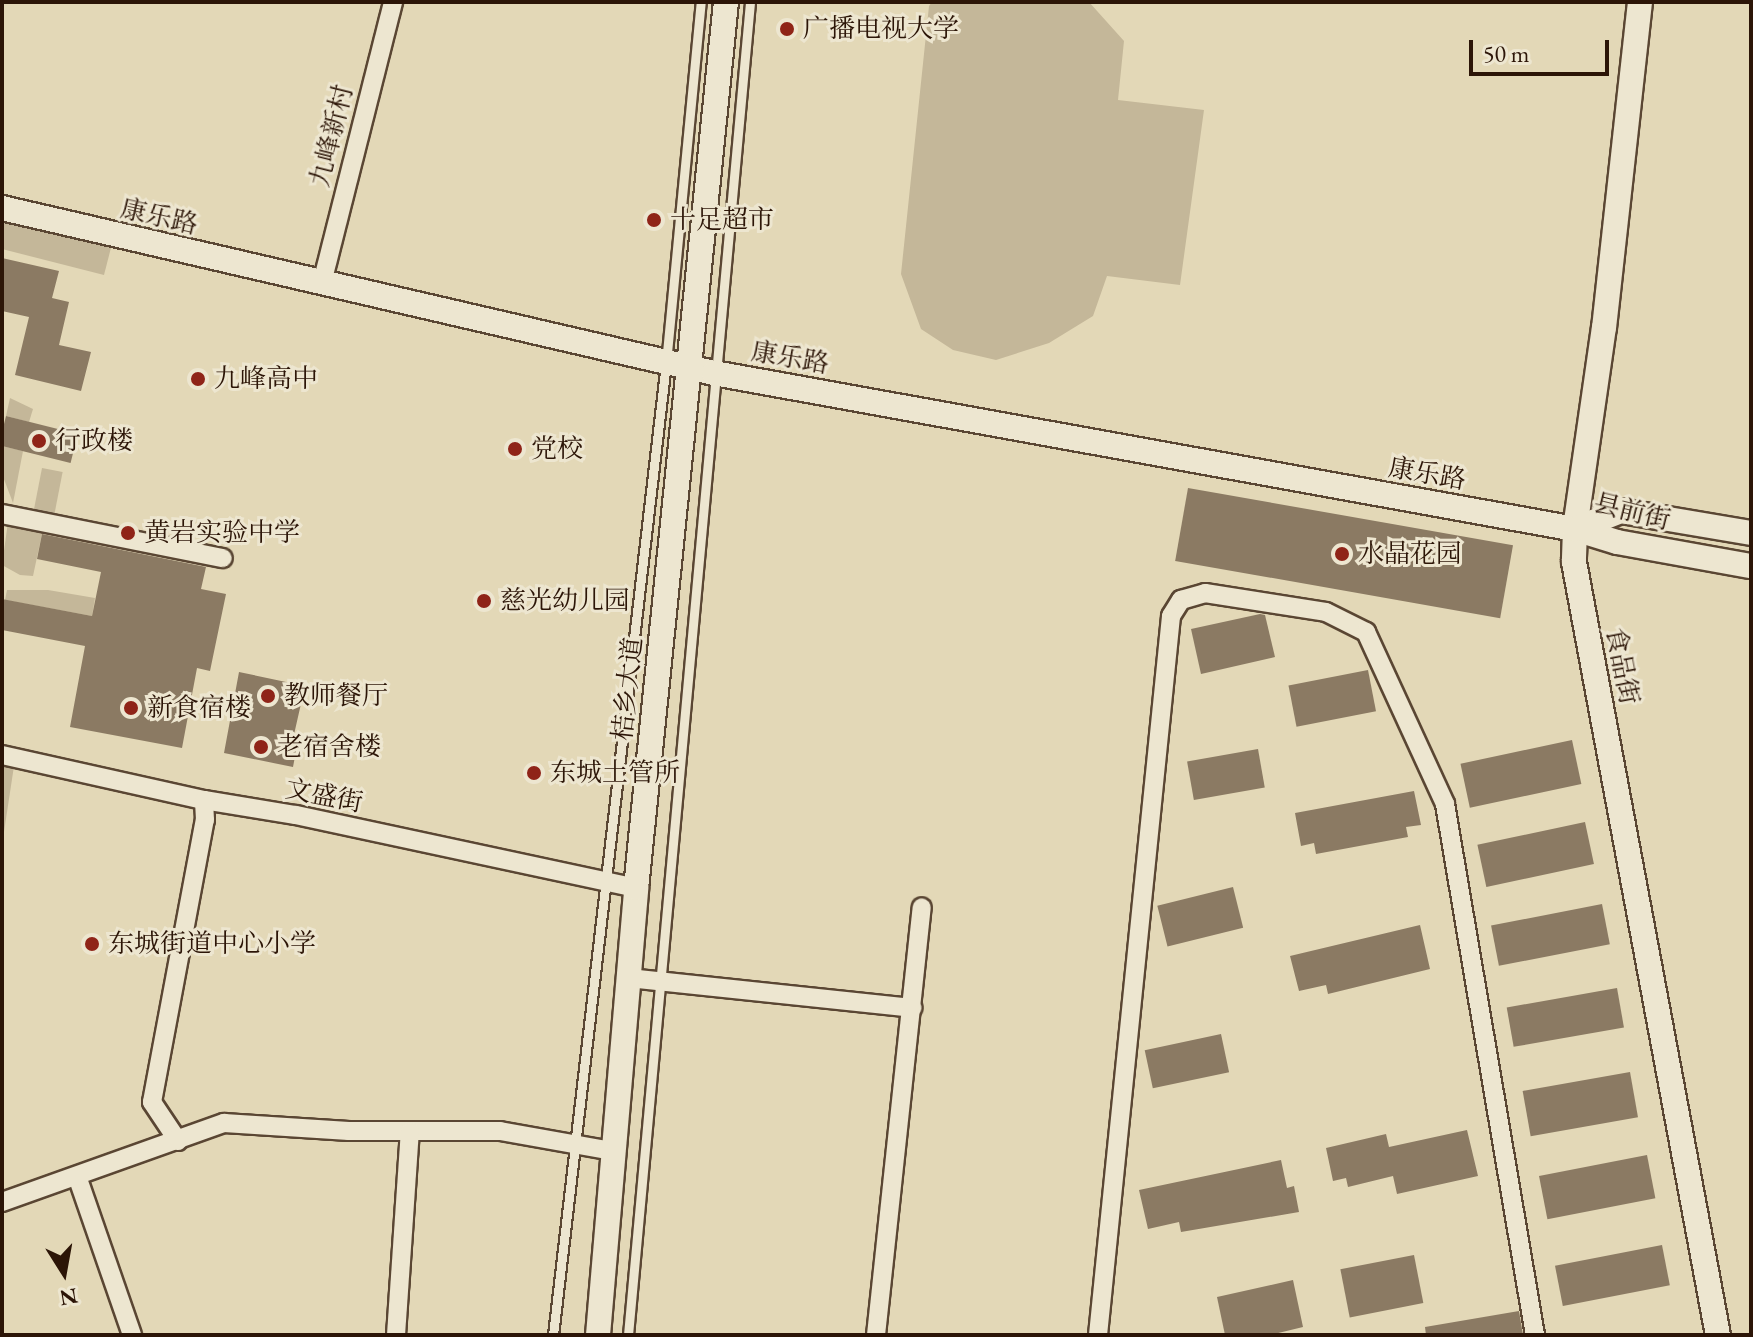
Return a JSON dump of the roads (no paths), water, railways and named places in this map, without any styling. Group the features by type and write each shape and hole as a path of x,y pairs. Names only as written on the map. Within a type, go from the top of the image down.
{"street":[{"name":"九峰新村","path":"322,283 393,2"},
{"name":"桔乡大道","path":"598,1335 678,364 726,2"},
{"name":"食品街","path":"1640,2 1604,327 1575,529 1574,562 1718,1335"},
{"name":"康乐路","path":"2,208 714,373 1575,529"},
{"name":"县前街","path":"1575,529 1621,511 1751,533"},
{"path":"2,514 223,558"},
{"name":"县前街","path":"1575,529 1617,542 1751,566"},
{"path":"1098,1335 1171,616 1181,600 1205,593 1326,612 1366,632 1438,789 1447,819 1535,1335"},
{"name":"文盛街","path":"2,755 204,800 296,815 636,888"},
{"path":"178,1141 152,1102 205,820 204,800"},
{"path":"876,1335 922,907"},
{"path":"628,978 912,1008"},
{"path":"2,1202 224,1123 410,1131 500,1131 612,1151"},
{"path":"396,1335 410,1131"},
{"path":"77,1176 127,1333"}],"lane":[{"path":"553,1335 604,881 678,364 701,2"},
{"path":"628,1335 750,2"}],"place":[{"name":"广播电视大学","path":"787,29"},
{"name":"十足超市","path":"654,220"},
{"name":"九峰高中","path":"198,379"},
{"name":"行政楼","path":"39,441"},
{"name":"党校","path":"515,449"},
{"name":"黄岩实验中学","path":"128,533"},
{"name":"水晶花园","path":"1342,554"},
{"name":"慈光幼儿园","path":"484,601"},
{"name":"教师餐厅","path":"268,696"},
{"name":"新食宿楼","path":"131,708"},
{"name":"老宿舍楼","path":"261,747"},
{"name":"东城土管所","path":"534,773"},
{"name":"东城街道中心小学","path":"92,944"}]}
